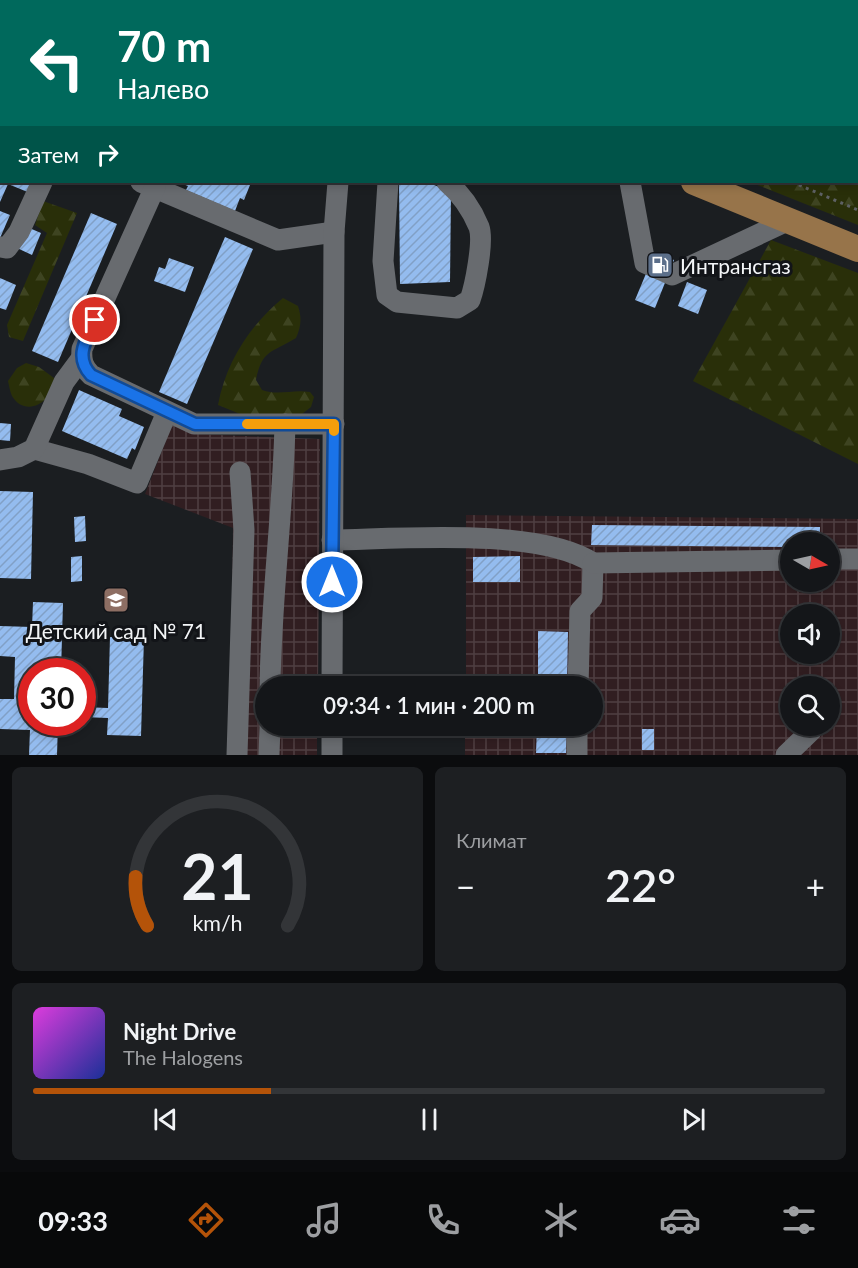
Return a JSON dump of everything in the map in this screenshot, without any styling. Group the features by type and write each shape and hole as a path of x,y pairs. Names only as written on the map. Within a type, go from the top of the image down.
{"main road":[{"path":"696,183 858,249"}],"street":[{"path":"0,247 7,248 19,232 42,183"},
{"path":"332,676 334,232 338,183"},
{"path":"388,183 383,261 387,295 397,302 458,308 470,300 475,286 480,229 460,193 448,183"},
{"path":"630,183 645,263 672,275 787,221"},
{"path":"0,460 18,457 34,449 64,382 81,359 82,349 148,184 278,240 334,232"},
{"path":"81,359 91,375 195,424 334,424"},
{"path":"34,449 88,464 137,483 167,412"},
{"path":"270,676 271,622 284,468 285,424"},
{"path":"237,755 244,530 240,472"},
{"path":"332,540 466,538 556,546 578,553 593,562 780,560"},
{"path":"840,560 858,559"},
{"path":"578,676 580,611 592,598 593,562"},
{"path":"269,755 270,736"},
{"path":"332,736 332,755"},
{"path":"577,736 577,755"},
{"path":"786,755 806,736"}],"path":[{"path":"794,183 858,210"}],"shaded area":[{"path":"172,425 194,434 320,439 318,676 255,676 255,736 317,736 317,755 230,755 233,528 145,494"},
{"path":"466,515 858,519 858,755 465,755 465,736 603,736 603,676 466,676"}],"green space":[{"path":"753,183 858,183 858,225"},
{"path":"43,201 77,213 23,341 9,337 7,325 47,233 35,225"},
{"path":"771,240 858,273 858,464 693,381"},
{"path":"283,298 298,306 299,330 296,338 265,357 261,362 256,380 262,390 268,392 310,392 314,397 311,407 302,414 245,416 218,405 233,359 250,332"},
{"path":"26,363 39,367 54,378 49,394 38,405 31,407 18,403 12,396 8,381 17,368"}],"building":[{"path":"0,183 35,183 30,193 8,184 0,202"},
{"path":"180,183 245,183 250,185 244,200 240,198 235,211 186,190 188,186"},
{"path":"399,183 429,183 451,192 450,282 400,284"},
{"path":"0,211 10,215 0,238"},
{"path":"91,213 117,224 58,362 32,351"},
{"path":"27,227 41,233 32,255 17,248"},
{"path":"225,237 253,249 187,404 159,392"},
{"path":"655,252 674,260 655,308 635,300"},
{"path":"169,258 194,267 185,292 154,281 159,267 165,269"},
{"path":"0,278 16,285 6,310 0,308"},
{"path":"687,282 707,290 698,314 678,306"},
{"path":"79,390 122,409 119,416 144,427 135,450 132,448 127,459 62,431"},
{"path":"0,423 11,424 10,441 0,440"},
{"path":"0,491 33,492 31,579 0,578"},
{"path":"85,516 86,541 75,542 74,517"},
{"path":"592,525 820,527 820,532 780,532 780,547 591,545"},
{"path":"82,556 82,581 71,582 71,557"},
{"path":"520,556 520,582 473,582 473,557"},
{"path":"33,602 63,603 61,658 18,658 18,730 0,729 0,699 14,699 15,657 0,656 0,626 32,627"},
{"path":"538,631 568,632 567,676 538,676"},
{"path":"110,637 144,638 141,736 107,735 108,718 96,718 96,708 108,708"},
{"path":"642,729 654,729 654,750 642,750"},
{"path":"30,736 58,736 57,755 29,755"},
{"path":"537,736 567,736 566,753 536,753"}],"slow traffic":[{"path":"247,424 334,424 334,431"}],"place":[{"name":"Интрансгаз","path":"660,265"},
{"name":"Детский сад № 71","path":"116,600"}],"route":[{"path":"95,320 82,349 81,359 85,369 91,375 167,412 195,424 334,424 332,582"}]}
